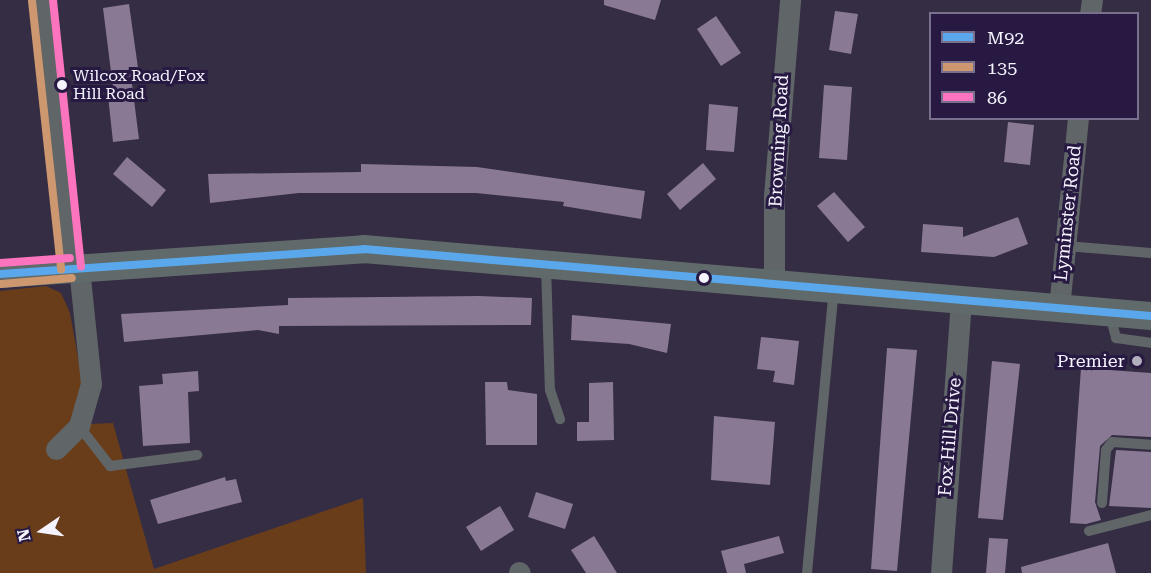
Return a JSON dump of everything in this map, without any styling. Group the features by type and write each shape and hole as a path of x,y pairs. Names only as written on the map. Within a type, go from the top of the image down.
{"street":[{"path":"42,0 91,384 79,426 56,449"},
{"name":"Browning Road","path":"774,283 790,0"},
{"name":"Lyminster Road","path":"1059,308 1078,120"},
{"path":"0,274 364,249 1151,316"},
{"name":"Fox Hill Drive","path":"941,573 961,301"}],"lane":[{"path":"1065,246 1151,253"},
{"path":"546,263 550,390 560,419"},
{"path":"807,573 834,288"},
{"path":"1110,314 1116,338 1151,344"},
{"path":"79,426 110,466 197,455"},
{"path":"1102,503 1106,450 1112,442 1151,445"},
{"path":"1089,531 1151,515"}],"shaded area":[{"path":"46,286 61,293 70,313 90,424 113,423 154,569 363,498 366,573 0,573 0,291"}],"building":[{"path":"604,0 661,0 655,20 604,5"},
{"path":"129,4 139,75 131,76 139,139 113,142 108,96 114,96 103,8"},
{"path":"835,11 858,14 851,54 829,50"},
{"path":"716,16 741,53 721,66 697,29"},
{"path":"824,85 852,87 847,160 819,158"},
{"path":"709,104 738,107 734,152 706,150"},
{"path":"1008,122 1034,125 1030,165 1004,162"},
{"path":"127,157 166,190 152,207 113,174"},
{"path":"703,163 716,179 680,210 667,194"},
{"path":"361,164 477,167 645,191 641,219 563,206 564,202 476,193 299,193 210,203 208,174 361,172"},
{"path":"834,192 865,227 848,242 817,206"},
{"path":"1018,217 1028,244 994,257 921,252 923,224 963,227 963,237"},
{"path":"479,296 532,298 531,325 279,326 279,334 258,330 124,342 121,314 288,305 288,298"},
{"path":"572,315 671,324 667,353 629,344 571,340"},
{"path":"761,337 799,341 794,385 773,382 775,371 757,369"},
{"path":"887,348 917,350 897,571 871,569"},
{"path":"992,361 1020,364 1003,520 978,518"},
{"path":"1081,368 1151,373 1151,437 1112,435 1100,446 1095,502 1101,520 1086,524 1070,523"},
{"path":"198,371 199,391 188,392 190,443 143,446 139,386 163,384 162,374"},
{"path":"485,382 507,382 508,390 537,394 537,445 486,445"},
{"path":"613,382 614,440 577,441 577,422 589,422 589,383"},
{"path":"714,416 775,422 770,485 711,480"},
{"path":"1116,450 1151,452 1151,508 1109,506"},
{"path":"225,477 226,481 236,479 242,502 158,524 150,500"},
{"path":"536,492 573,504 565,529 528,517"},
{"path":"500,506 514,530 481,551 466,527"},
{"path":"594,536 617,573 586,573 571,550"},
{"path":"779,536 784,553 744,564 746,573 727,573 721,551"},
{"path":"989,538 1008,539 1005,573 986,573"},
{"path":"1108,543 1116,573 1022,573 1021,567"}],"transit line":[{"name":"86","path":"53,0 81,267"},
{"name":"135","path":"32,1 61,269"},
{"name":"M92","path":"0,274 364,249 1151,316"},
{"name":"86","path":"0,263 70,258"},
{"name":"135","path":"1,284 72,278"}],"place":[{"name":"Wilcox Road/Fox Hill Road","path":"62,85"},
{"name":"Premier","path":"1137,361"}]}
